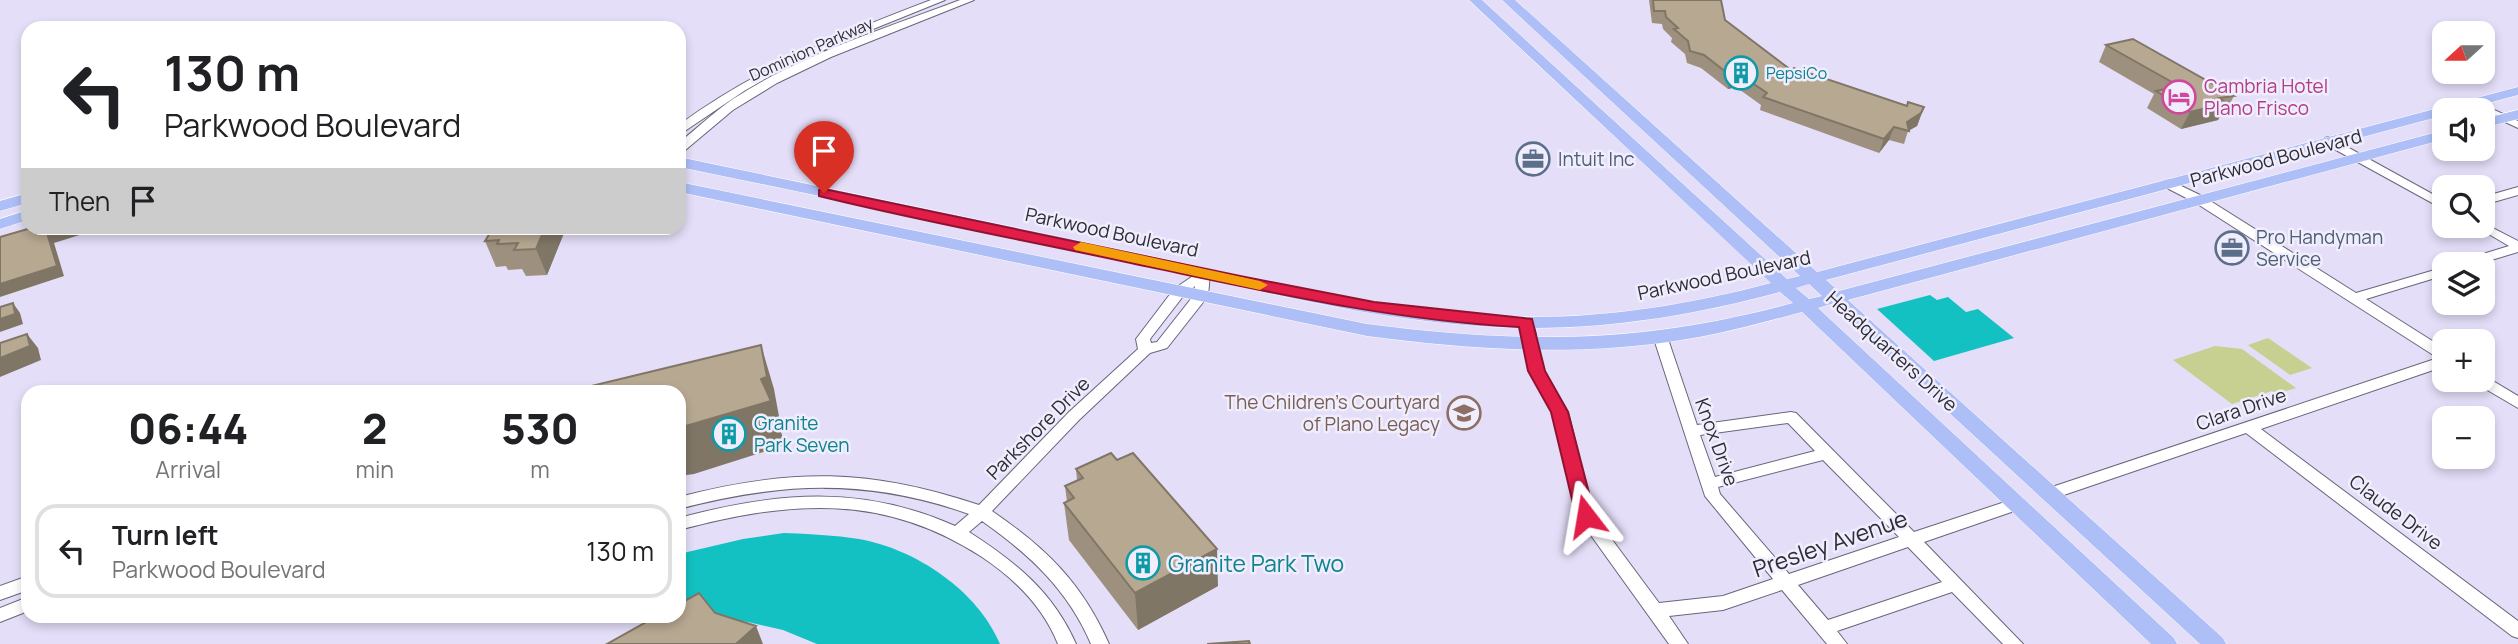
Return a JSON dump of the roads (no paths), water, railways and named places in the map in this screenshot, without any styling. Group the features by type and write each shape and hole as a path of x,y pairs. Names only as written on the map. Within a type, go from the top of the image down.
{"main road":[{"name":"Headquarters Drive","path":"1475,0 2166,644"},
{"name":"Headquarters Drive","path":"1508,0 2215,644"},
{"name":"Parkwood Boulevard","path":"2492,98 2518,91"},
{"name":"Parkwood Boulevard","path":"686,163 1374,307 1474,320 1607,320 1650,315 1784,286 2432,114"},
{"name":"Parkwood Boulevard","path":"686,189 909,237 1397,334 1444,340 1601,344 1661,339 1805,306 2432,138"},
{"path":"0,206 21,200"},
{"path":"909,237 930,215"},
{"path":"0,224 21,217"},
{"path":"2020,223 2045,242"},
{"path":"2017,504 2049,494"}],"street":[{"name":"Dominion Parkway","path":"686,126 741,85 768,70 810,50 940,0"},
{"name":"Dominion Parkway","path":"686,143 746,96 782,77 816,60 969,0"},
{"path":"768,70 782,77"},
{"path":"2511,116 2518,125"},
{"path":"2329,141 2432,199"},
{"path":"2175,182 2432,349"},
{"path":"2495,198 2518,191"},
{"path":"2495,234 2518,247"},
{"path":"2495,254 2518,247"},
{"path":"1201,296 1203,272"},
{"name":"Parkshore Drive","path":"1145,350 1143,339 1179,292 1203,272"},
{"path":"2355,298 2432,275"},
{"name":"Parkshore Drive","path":"959,532 1074,416 1145,350 1162,345 1201,296"},
{"path":"1526,322 1537,371 1560,412 1586,516 1679,644"},
{"name":"Knox Drive","path":"1661,339 1713,496 1727,516 1838,644"},
{"name":"Clara Drive","path":"2049,494 2432,363"},
{"path":"2495,388 2518,403"},
{"path":"1690,431 1791,417 2014,644"},
{"name":"Claude Drive","path":"2248,427 2518,631"},
{"path":"1709,484 1827,453"},
{"path":"686,501 719,491 787,483 860,481 922,491 981,512 1035,551 1059,575 1092,624 1100,644"},
{"path":"686,522 756,505 830,500 866,503 904,512 959,532 1024,579 1054,616 1067,644"},
{"name":"Presley Avenue","path":"1654,611 1723,603 2017,504"},
{"path":"1824,628 1955,584"},
{"path":"0,593 21,586"},
{"path":"0,615 21,607"}],"place":[{"name":"PepsiCo","path":"1741,73"},
{"name":"Cambria Hotel Plano Frisco","path":"2179,97"},
{"name":"Intuit Inc","path":"1533,159"},
{"name":"Pro Handyman Service","path":"2232,248"},
{"name":"The Children's Courtyard of Plano Legacy","path":"1464,413"},
{"name":"Granite Park Seven","path":"729,434"},
{"name":"Granite Park Two","path":"1143,563"}]}
